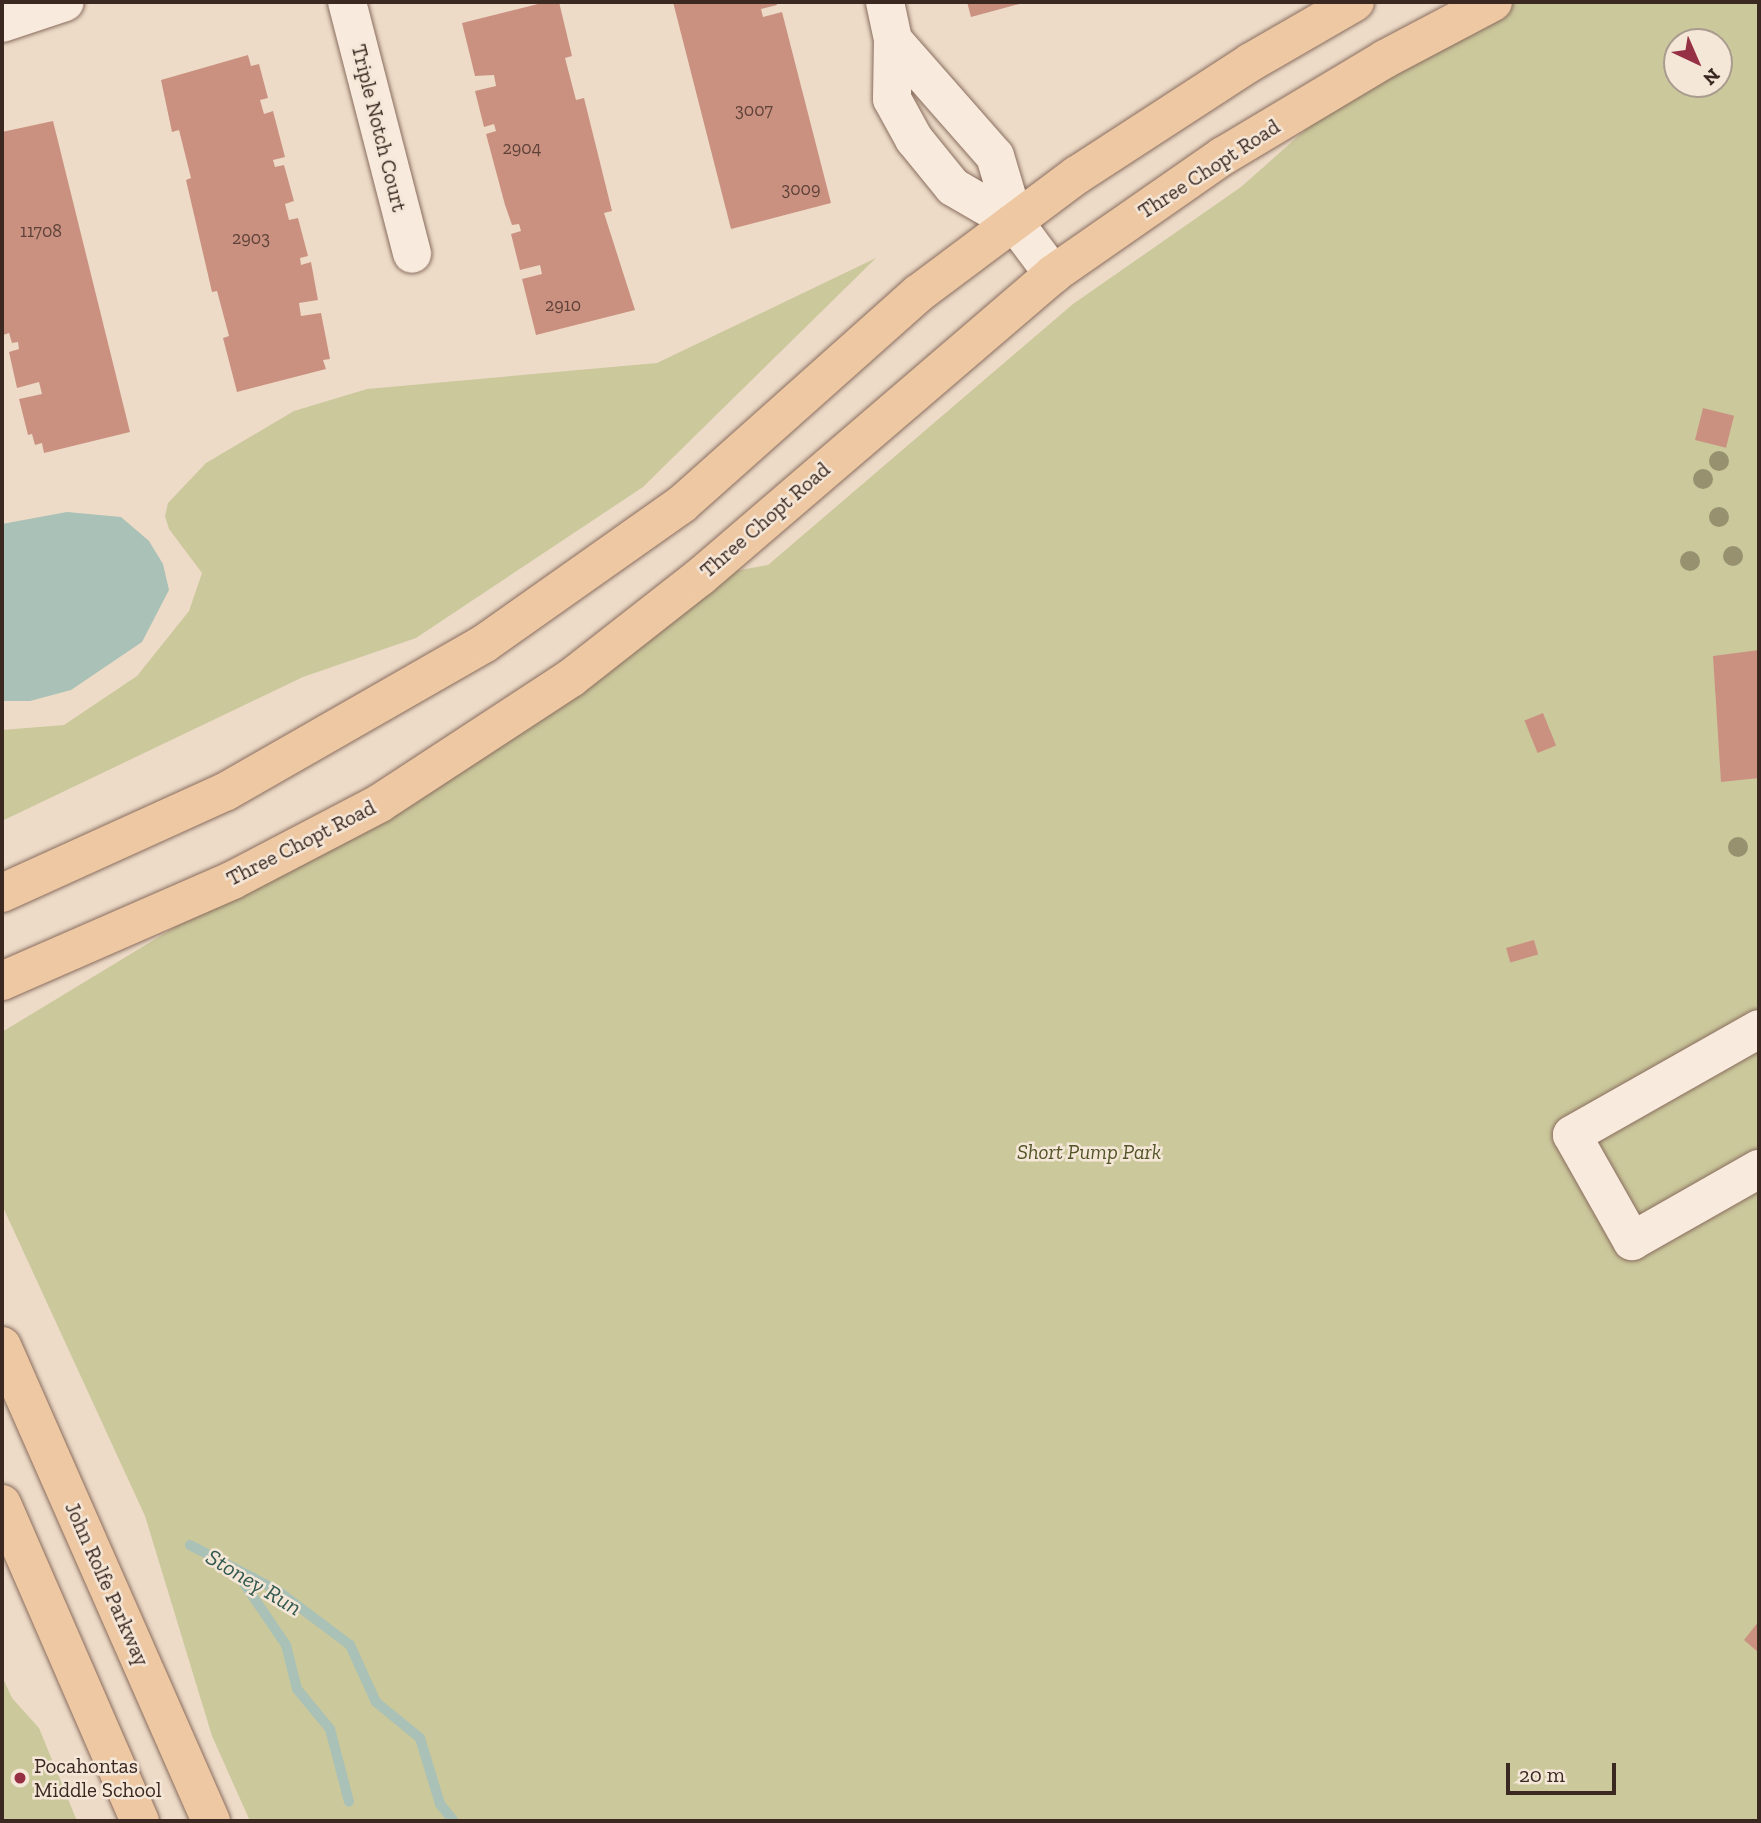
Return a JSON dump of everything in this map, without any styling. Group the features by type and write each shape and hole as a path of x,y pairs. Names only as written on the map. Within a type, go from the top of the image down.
{"main road":[{"path":"2,893 225,792 485,643 682,504 919,293 1143,130 1355,2"},
{"name":"Three Chopt Road","path":"2,981 233,880 380,803 571,678 700,577 1053,275 1223,156 1385,59 1493,2"},
{"name":"John Rolfe Parkway","path":"2,1346 211,1821"},
{"path":"2,1504 140,1821"}],"street":[{"path":"2,23 65,2"},
{"name":"Triple Notch Court","path":"347,2 412,254"},
{"path":"885,2 893,40 892,99 914,139 953,187 1015,223"},
{"path":"893,40 995,156 1015,223 1053,275"},
{"path":"1759,1029 1572,1135 1632,1241 1759,1169"}],"green space":[{"name":"Short Pump Park","path":"1493,2 1759,2 1759,1821 250,1821 212,1736 145,1516 2,1205 2,1032 380,803 700,577 768,565 1073,304 1241,187 1385,59"},
{"path":"876,258 643,487 416,638 303,677 2,821 2,730 64,725 137,676 189,611 202,573 169,529 165,516 168,503 206,463 294,411 367,389 657,363"},
{"name":"Pocahontas Middle School","path":"2,1676 12,1698 39,1728 77,1821 2,1821"}],"shaded area":[{"path":"67,512 121,517 149,541 163,564 169,590 142,642 71,690 30,701 3,701 2,524"}],"building":[{"path":"546,2 559,2 572,56 565,58 576,100 584,98 612,211 604,213 635,310 536,335 522,279 542,274 540,265 520,270 511,234 521,231 519,224 512,225 486,134 496,131 494,124 484,127 475,91 496,86 494,75 475,76 462,23"},
{"path":"673,2 776,2 777,5 761,9 763,17 782,12 831,203 731,229"},
{"path":"967,2 1023,2 1023,3 971,17"},
{"path":"248,55 251,66 259,64 268,98 260,100 264,114 273,111 285,157 273,160 275,167 284,165 294,201 285,204 289,220 298,218 308,256 300,258 301,265 311,262 318,300 299,303 301,316 321,313 330,359 323,360 326,369 237,392 223,338 229,336 217,291 212,292 186,180 191,178 179,130 172,132 161,80"},
{"path":"53,121 130,432 44,453 42,443 35,445 32,434 28,435 19,399 42,394 39,382 17,388 9,352 19,349 18,342 12,343 9,333 3,335 2,331 2,132"},
{"path":"1703,408 1734,416 1726,448 1695,440"},
{"path":"1759,650 1759,778 1721,782 1713,656"},
{"path":"1543,713 1556,745 1538,753 1524,720"},
{"path":"1534,940 1538,954 1510,962 1506,948"},
{"path":"1759,1621 1759,1653 1744,1640"}],"waterway":[{"name":"Stoney Run","path":"190,1545 278,1591 350,1645 376,1702 420,1738 440,1804 454,1821"},
{"path":"235,1570 286,1645 297,1689 330,1729 349,1802"}],"place":[{"name":"Pocahontas Middle School","path":"20,1778"}]}
